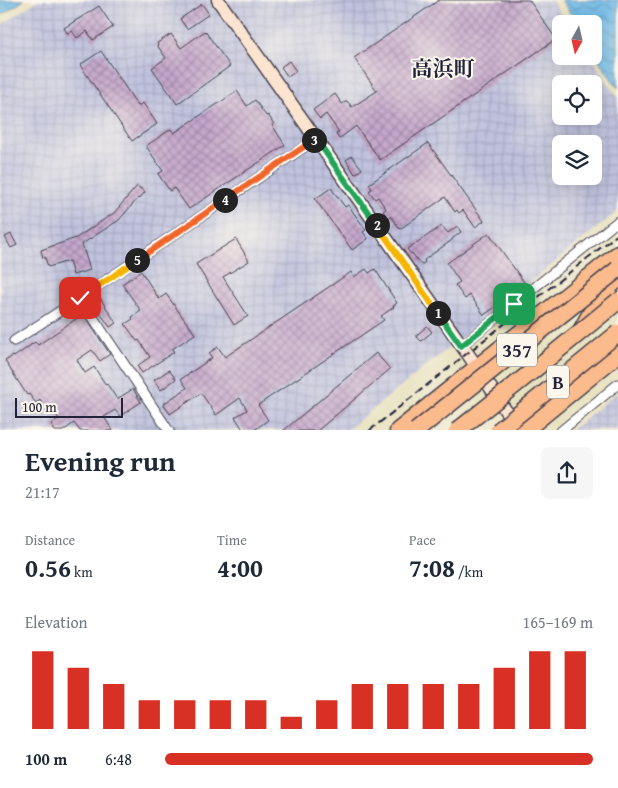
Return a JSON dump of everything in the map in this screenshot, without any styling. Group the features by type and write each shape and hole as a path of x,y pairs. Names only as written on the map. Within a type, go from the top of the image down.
{"highway":[{"name":"357","path":"398,430 618,254"},
{"name":"357","path":"416,430 618,269"},
{"path":"581,331 596,303 618,279"},
{"name":"B","path":"457,430 618,301"},
{"name":"B","path":"498,430 618,333"},
{"path":"524,430 618,354"},
{"path":"538,430 618,366"}],"street":[{"path":"218,0 520,430"},
{"path":"14,341 316,139"},
{"path":"461,346 618,221"},
{"path":"80,298 169,430"},
{"path":"561,430 618,384"}],"shaded area":[{"path":"38,0 551,0 562,15 552,15 552,65 596,65 618,98 618,211 347,430 0,430 0,26"},
{"path":"618,392 618,430 571,430"}],"water":[{"path":"0,0 24,0 0,16"},
{"path":"561,0 618,0 618,88 602,65 602,15 572,15"}],"building":[{"path":"439,0 529,0 552,33 552,42 380,160 356,126 339,139 336,134 339,132 326,114 320,119 313,110 335,94 342,104 347,101 352,107 377,91 354,58"},
{"path":"202,4 209,14 187,29 180,19"},
{"path":"99,6 113,27 93,40 87,31 77,38 72,31 67,33 64,28"},
{"path":"205,31 230,66 177,104 152,68 166,58 157,43 171,34 181,48"},
{"path":"101,51 138,106 143,103 157,124 132,141 80,65"},
{"path":"289,61 296,71 288,77 281,67"},
{"path":"237,91 247,106 255,100 274,124 272,125 285,145 189,209 174,188 170,191 158,174 163,171 146,146 171,129 174,133"},
{"path":"428,143 484,221 475,227 463,210 459,213 457,210 455,212 445,197 400,229 391,216 388,218 383,211 386,209 378,197 375,199 369,191 372,189 369,184"},
{"path":"352,156 362,169 355,174 346,160"},
{"path":"137,186 145,192 139,199 119,220 82,244 90,270 73,275 69,261 48,267 41,250 76,238 114,213"},
{"path":"331,188 345,207 348,205 366,230 363,232 368,239 352,250 315,199"},
{"path":"442,226 448,233 457,226 461,232 424,260 425,262 421,265 407,249"},
{"path":"489,233 526,285 484,315 470,295 465,299 455,285 460,282 447,263"},
{"path":"11,234 17,245 11,248 5,237"},
{"path":"236,239 249,261 223,277 248,316 234,325 196,264"},
{"path":"366,269 369,273 375,269 397,303 381,316 384,320 258,405 268,420 254,430 243,430 235,417 247,410 240,398 216,415 201,393 170,414 163,404 187,388 181,379 212,358 209,353 218,347 225,357 351,272 354,277"},
{"path":"141,271 159,299 166,294 195,334 172,349 174,352 142,373 137,366 150,357 125,324 141,311 122,284"},
{"path":"100,298 116,323 110,327 93,303"},
{"path":"83,314 110,354 100,361 92,350 77,360 85,373 94,367 117,399 133,389 141,402 120,416 115,410 104,417 112,430 79,430 74,423 64,430 54,430 51,425 59,419 52,409 47,412 40,400 36,403 29,394 27,395 5,361 35,342 38,345"},
{"path":"427,326 432,332 421,341 417,335"},
{"path":"531,352 534,357 524,365 520,360"},
{"path":"376,353 390,369 318,430 284,430"},
{"path":"169,370 176,379 161,390 154,380"}],"railway":[{"path":"370,430 618,234"}],"district":[{"name":"高浜町","path":"443,69"}],"route":[{"path":"80,298 316,139 461,346 514,304"}]}
